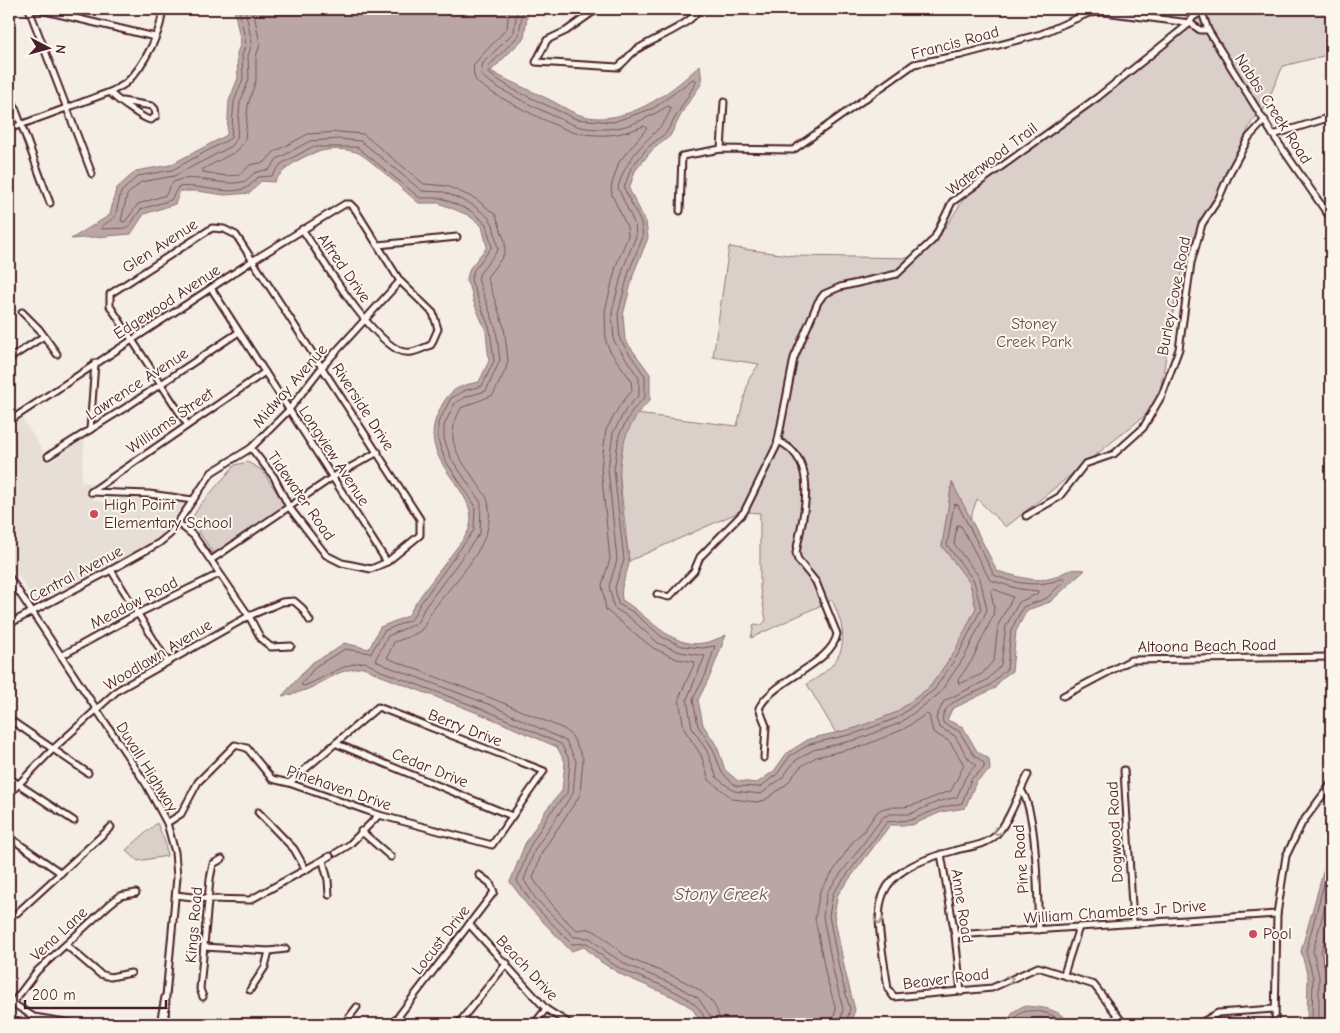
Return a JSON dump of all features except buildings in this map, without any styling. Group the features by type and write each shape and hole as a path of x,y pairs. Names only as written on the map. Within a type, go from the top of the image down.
{"street":[{"path":"29,9 68,106 92,174"},
{"path":"37,9 155,37"},
{"path":"9,129 110,92 126,83 137,70 162,24 162,9"},
{"path":"597,9 566,31 547,40 536,62 618,67 648,42 685,22 697,13 698,9"},
{"path":"1201,10 1192,18 1190,23 1200,30 1208,30"},
{"name":"Nabbs Creek Road","path":"1201,10 1208,30 1273,135 1331,219"},
{"name":"Francis Road","path":"680,211 682,156 721,149 793,150 914,64 961,55 1041,34 1096,11 1190,23"},
{"name":"Waterwood Trail","path":"657,594 669,597 694,571 700,557 744,512 778,441 794,358 809,320 824,294 840,288 897,274 934,239 952,202 1098,97 1190,23"},
{"path":"9,91 50,203"},
{"path":"110,92 114,98 122,101 152,106 155,109 156,116 151,120 146,120 122,101"},
{"path":"721,149 724,102"},
{"path":"1273,135 1331,117"},
{"name":"Burley Cove Road","path":"1026,516 1059,497 1085,464 1114,454 1143,428 1162,394 1179,349 1191,263 1202,224 1219,198 1230,172 1249,137 1265,120"},
{"name":"Alfred Drive","path":"302,230 366,321 399,350 413,353 431,345 438,329 433,313 400,281 355,209 348,204 340,206"},
{"name":"Edgewood Avenue","path":"9,421 252,261 340,206"},
{"name":"Glen Avenue","path":"132,339 110,306 110,294 212,228 224,229 236,235 252,261"},
{"path":"378,245 457,237"},
{"name":"Riverside Drive","path":"252,261 420,519 420,535 387,562"},
{"name":"Midway Avenue","path":"177,524 212,472 251,448 290,410 322,367 366,321 400,281"},
{"name":"Longview Avenue","path":"211,288 387,562"},
{"path":"22,312 44,336 57,354"},
{"name":"Lawrence Avenue","path":"48,456 162,384 239,332"},
{"path":"9,359 44,336"},
{"path":"132,339 187,424"},
{"path":"90,430 95,363"},
{"name":"Williams Street","path":"193,500 149,494 90,492 265,372"},
{"path":"764,758 766,726 759,708 765,696 831,650 837,634 816,582 798,560 796,554 807,484 804,471 792,451 778,441"},
{"name":"Tidewater Road","path":"251,448 274,477 289,507 326,555 342,563 371,570 387,562"},
{"path":"210,560 333,477 378,452"},
{"path":"177,524 194,536 249,616 261,639 271,647 291,646"},
{"name":"Central Avenue","path":"9,624 159,543 177,524"},
{"path":"111,570 167,661"},
{"name":"Meadow Road","path":"61,656 137,614 219,574"},
{"name":"Duvall Highway","path":"9,577 30,612 146,784 167,823 178,865 165,1024"},
{"name":"Woodlawn Avenue","path":"9,794 53,749 118,690 167,661 249,616 282,602 294,601 302,608 310,621"},
{"name":"Altoona Beach Road","path":"1063,696 1131,660 1331,657"},
{"name":"Berry Drive","path":"337,744 378,707 544,772 512,816"},
{"path":"9,719 88,773"},
{"path":"289,783 337,744"},
{"name":"Cedar Drive","path":"337,744 512,816"},
{"name":"Pinehaven Drive","path":"167,823 181,814 198,782 235,745 247,748 272,779 289,783 379,816 492,845 512,816"},
{"name":"Dogwood Road","path":"1124,770 1133,923"},
{"path":"941,854 982,843 995,836 1028,775"},
{"path":"9,778 74,821"},
{"path":"1275,1024 1277,914 1286,856 1302,823 1331,784"},
{"name":"Pine Road","path":"1021,790 1025,795 1031,814 1039,930"},
{"path":"258,812 294,849 306,870"},
{"path":"336,853 348,845 379,816"},
{"path":"17,913 111,827"},
{"path":"361,831 390,857"},
{"path":"9,837 61,873"},
{"name":"Anne Road","path":"941,854 955,935 961,992"},
{"name":"Beaver Road","path":"941,854 901,872 883,891 880,900 878,912 888,989 894,997 992,988 1038,967 1094,985 1124,1024"},
{"path":"176,895 209,899 250,900 330,856"},
{"name":"Kings Road","path":"203,997 200,989 213,864 222,859"},
{"path":"322,861 328,880 329,895"},
{"name":"Locust Drive","path":"396,1023 494,892 490,883 479,875"},
{"name":"Vena Lane","path":"10,1004 37,971 110,904 120,896 136,893"},
{"name":"William Chambers Jr Drive","path":"955,935 1277,914"},
{"name":"Beach Drive","path":"469,924 507,963 546,1009 570,1024"},
{"path":"1064,974 1079,927"},
{"path":"66,945 100,974 110,977 131,973"},
{"path":"204,947 269,951 286,949"},
{"path":"250,990 265,967 269,951"},
{"path":"458,1024 507,963"},
{"name":"Duvall Highway","path":"160,1024 162,1003 166,996"},
{"path":"10,1004 34,1018 57,1023 77,1024"},
{"path":"344,1024 357,1008"},
{"path":"1199,1024 1218,1013 1274,1008"},
{"path":"534,1024 546,1009"}],"shaded area":[{"name":"High Point Elementary School","path":"22,418 50,462 85,438 81,482 94,484 90,492 94,500 103,502 110,497 181,502 184,504 184,509 171,528 148,546 38,603 35,602 9,562 9,426"}],"green space":[{"name":"Stoney Creek Park","path":"1136,9 1331,9 1331,54 1283,66 1263,111 1252,121 1178,282 1158,405 1006,527 977,499 970,519 952,483 942,546 970,583 976,608 955,651 930,687 895,713 856,728 836,733 807,684 830,667 841,649 842,627 832,600 751,638 754,624 762,625 766,620 760,588 760,513 748,512 748,508 629,561 619,470 624,437 636,414 737,426 749,379 759,364 713,357 729,247 795,256 912,258 935,243 975,182 1040,140 1185,23 1186,14"},
{"path":"247,462 262,470 287,508 215,556 191,520 200,505 235,465"},
{"path":"157,823 165,842 167,856 138,861 126,850"}],"water":[{"name":"Stony Creek","path":"234,9 528,9 524,38 491,71 577,114 594,118 628,113 644,106 674,87 700,65 702,83 685,107 670,136 652,150 635,171 629,189 646,222 648,238 634,272 623,315 625,340 650,374 650,400 637,415 629,429 620,460 620,493 629,560 621,594 622,600 660,629 680,641 704,643 726,635 710,676 698,700 703,725 717,746 725,770 738,781 757,783 774,771 787,753 809,739 856,728 895,713 930,687 955,651 976,608 970,583 942,546 952,482 997,571 1022,578 1042,580 1053,578 1068,571 1085,570 1050,602 1027,610 1016,631 1012,671 1002,678 995,688 952,709 947,720 963,727 977,751 989,759 990,770 976,782 965,808 941,812 912,825 890,825 838,894 834,915 855,1010 850,1024 702,1024 692,1008 673,997 622,975 601,962 584,947 571,951 528,906 510,882 525,844 546,810 562,791 565,762 557,747 488,717 379,675 364,667 343,672 305,690 282,696 313,662 334,651 344,643 369,649 380,627 408,616 423,592 468,532 471,515 467,501 441,461 435,446 433,429 446,398 459,387 479,382 489,361 486,331 466,281 470,268 487,247 482,226 468,215 439,203 419,203 378,167 361,155 356,152 333,149 310,154 300,159 290,165 274,182 261,181 250,193 225,195 197,191 180,191 175,204 144,214 131,234 71,239 110,215 116,189 136,171 170,165 227,135 229,101 238,78 237,53 241,43"},
{"path":"1331,844 1331,1024 1307,1024 1308,977 1301,951"},
{"path":"1023,1006 1049,1009 1061,1015 1070,1024 1007,1024 1013,1012"}],"place":[{"name":"High Point Elementary School","path":"94,514"},
{"name":"Pool","path":"1253,934"}]}
